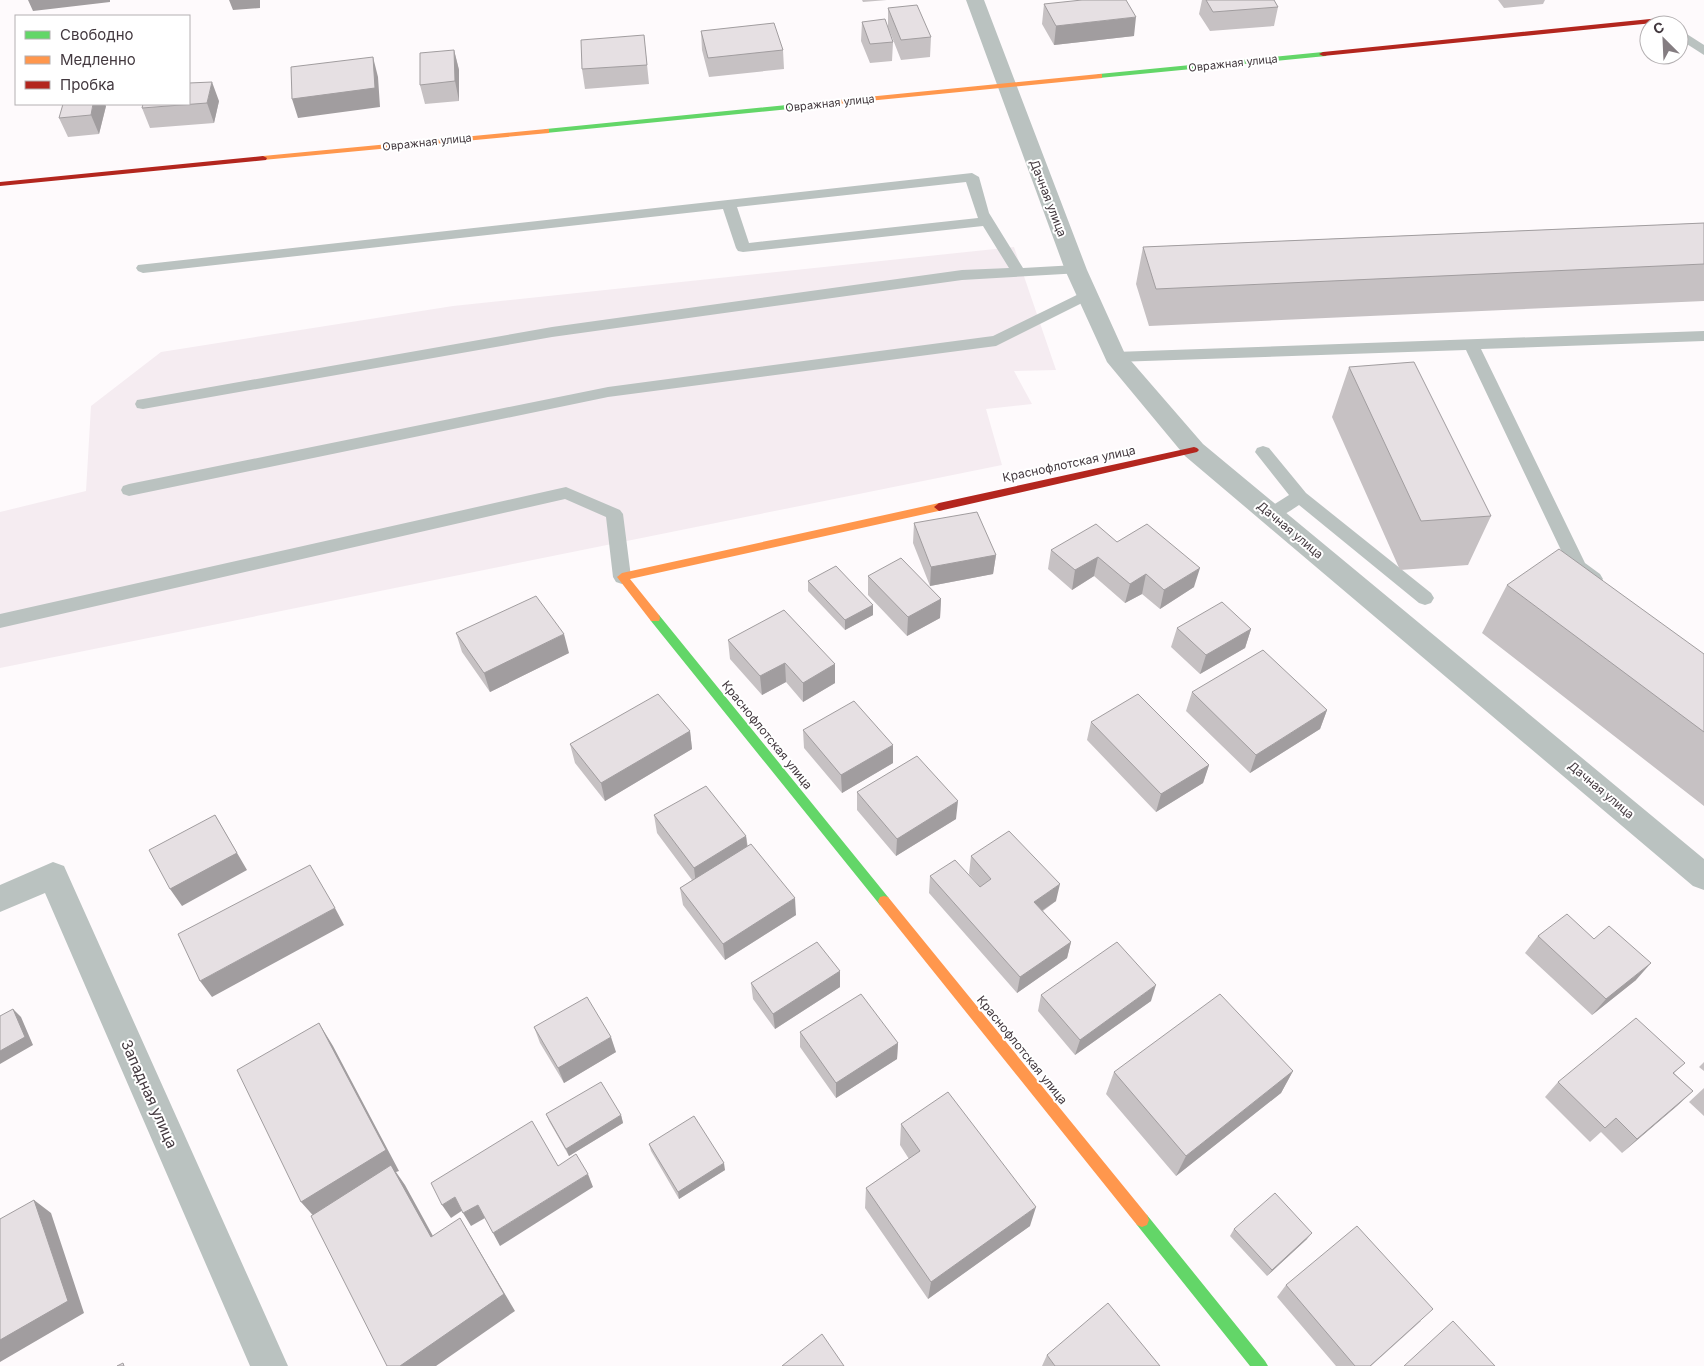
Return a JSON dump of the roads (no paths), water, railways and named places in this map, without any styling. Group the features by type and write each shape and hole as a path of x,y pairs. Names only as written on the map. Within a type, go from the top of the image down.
{"street":[{"name":"Дачная улица","path":"975,0 1005,86 1076,270 1115,357 1194,450 1704,877"},
{"name":"Овражная улица","path":"0,184 1639,24"},
{"name":"Краснофлотская улица","path":"1194,450 622,576 1260,1366"},
{"name":"Западная улица","path":"0,899 53,875 269,1366"}],"lane":[{"path":"1689,40 1704,51"},
{"path":"143,268 972,177 982,213 1019,273"},
{"path":"729,204 743,248 987,221"},
{"path":"143,404 552,332 962,275 1076,270"},
{"path":"129,490 608,392 996,341 1087,295"},
{"path":"1115,357 1704,336"},
{"path":"1471,344 1578,567 1610,590"},
{"path":"1263,452 1300,497 1425,598"},
{"path":"0,621 566,493 614,514 622,576"},
{"path":"1271,514 1300,497"}]}
